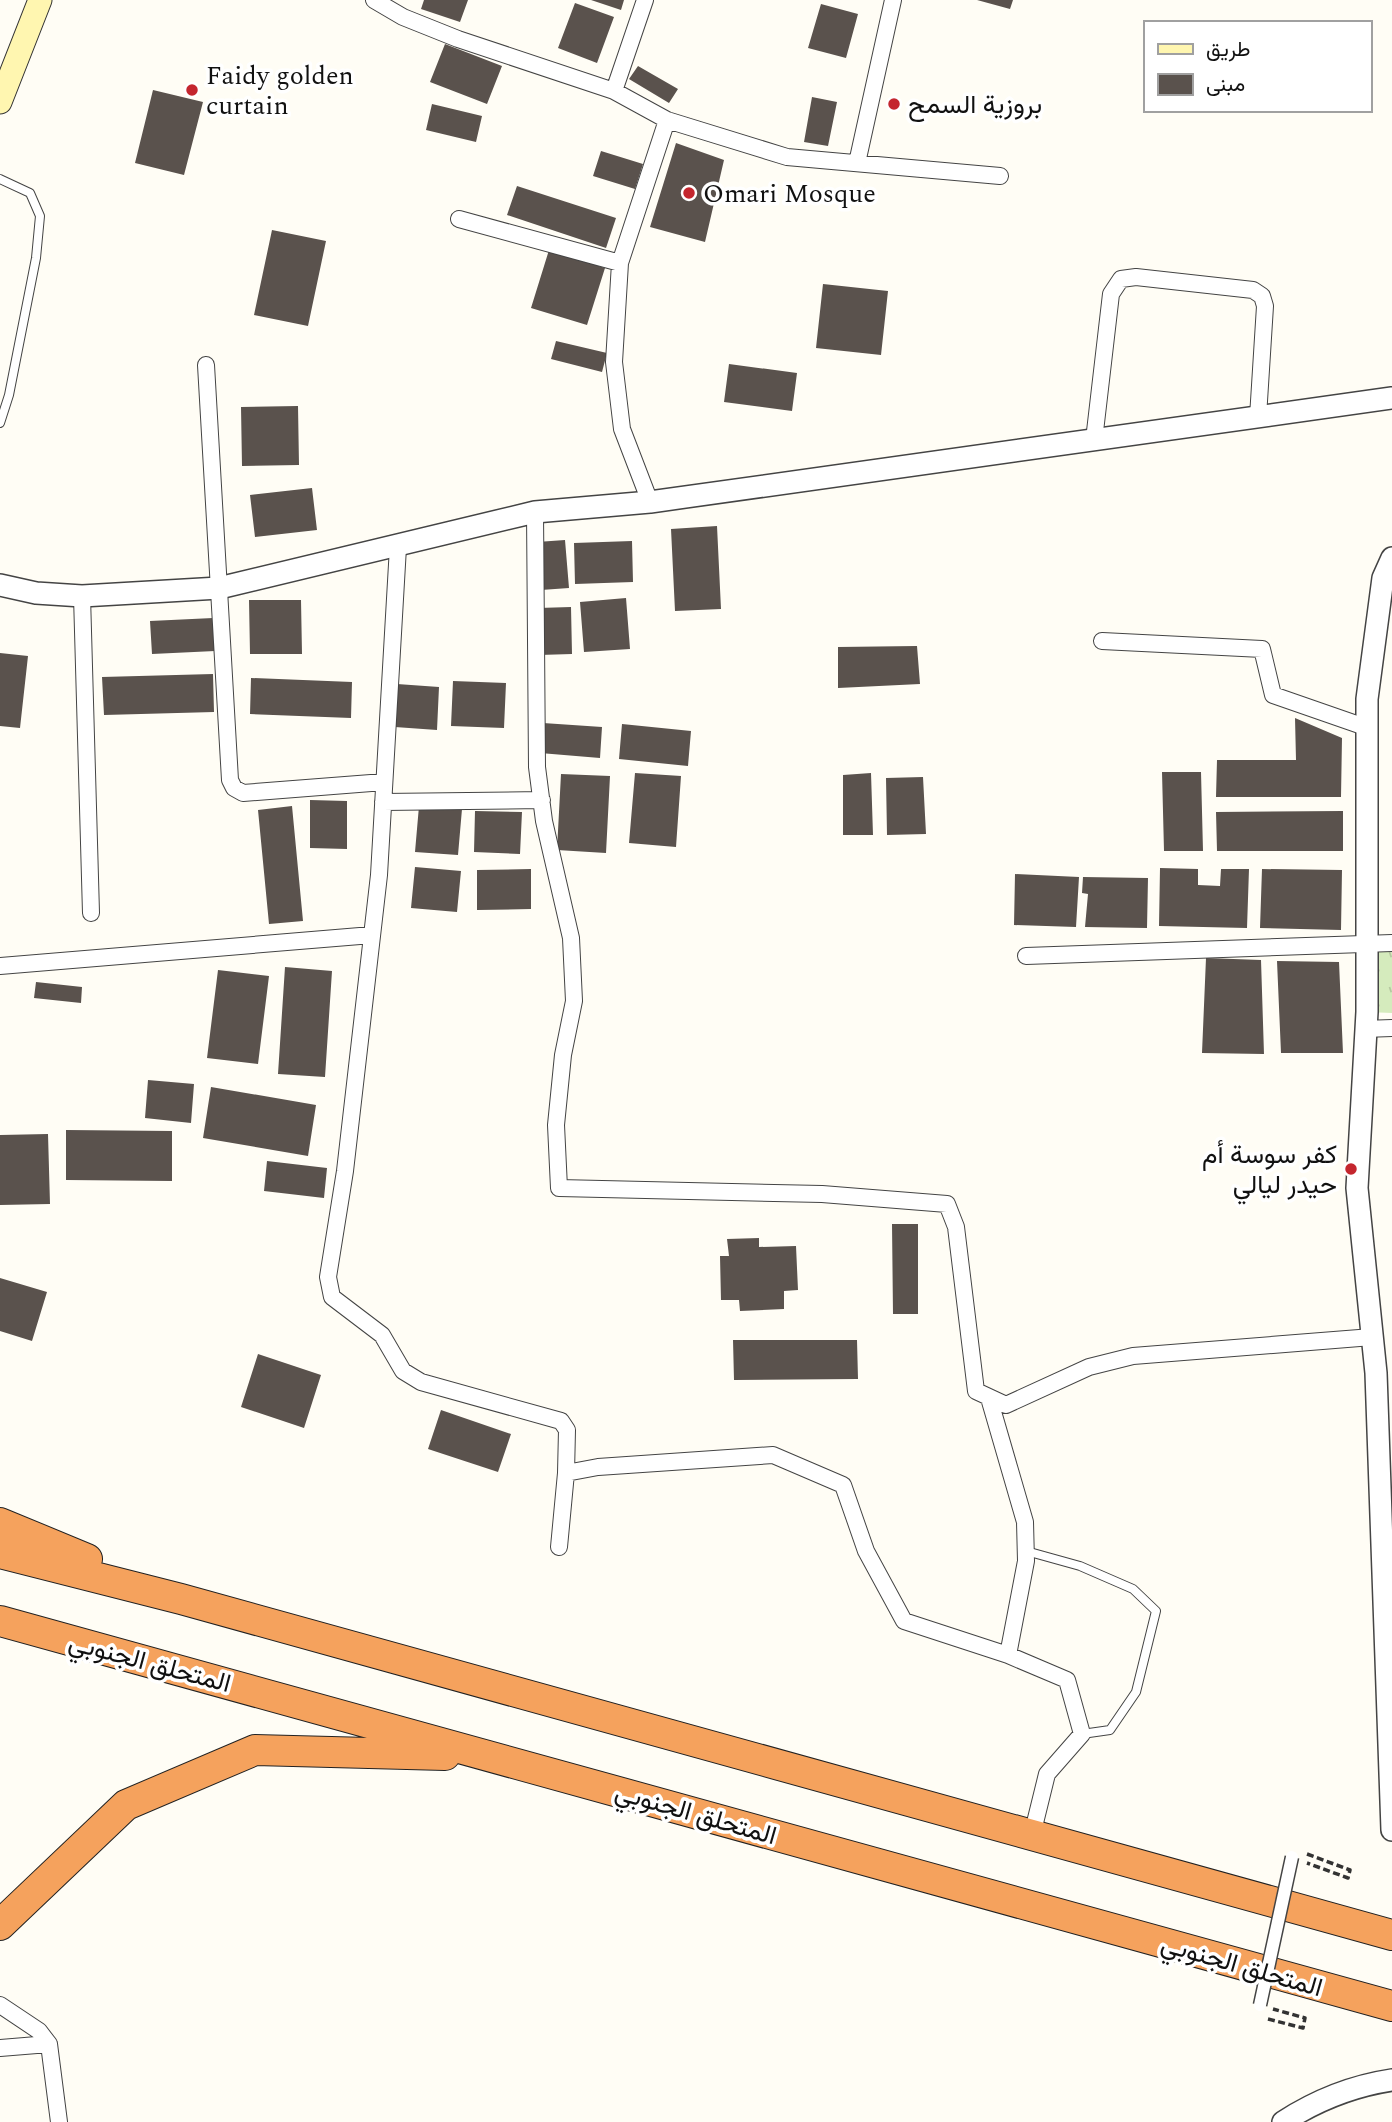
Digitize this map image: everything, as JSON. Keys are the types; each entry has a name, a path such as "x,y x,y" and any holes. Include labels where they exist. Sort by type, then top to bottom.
{"highway":[{"path":"0,1522 181,1599"},
{"path":"0,1553 181,1599 1392,1935"},
{"name":"المتحلق الجنوبي","path":"0,1620 1392,2007"},
{"path":"0,1924 126,1805 255,1750 498,1758"}],"main road":[{"path":"0,102 40,0"}],"street":[{"path":"374,0 403,17 458,39 614,91 667,120 786,157 1000,176"},
{"path":"614,91 645,0"},
{"path":"857,163 893,0"},
{"path":"650,502 622,429 614,362 620,263 667,120"},
{"path":"459,219 620,263"},
{"path":"1094,440 1111,294 1121,279 1136,277 1253,290 1262,296 1265,306 1258,417"},
{"path":"206,365 230,780 234,788 243,793 384,782"},
{"path":"0,585 36,593 82,596 219,588 535,512 650,502 1392,398"},
{"path":"535,512 534,682 542,800 571,937 574,1001 563,1055 556,1125 559,1188 822,1194 947,1204 956,1227 976,1391 1006,1405 1088,1367 1133,1356 1372,1337"},
{"path":"398,547 372,935 345,1171 328,1277 332,1297 382,1335 403,1371 421,1382 561,1421 567,1430 559,1546"},
{"path":"1392,558 1383,578 1367,699 1368,943 1357,1188 1372,1337 1384,1373 1392,1830"},
{"path":"82,596 91,913"},
{"path":"1102,642 1262,649 1273,695 1368,728"},
{"path":"383,802 542,800"},
{"path":"0,966 372,935"},
{"path":"1026,956 1392,943"},
{"path":"1364,1029 1392,1028"},
{"path":"989,1398 1025,1522 1026,1550 1008,1655"},
{"path":"566,1473 598,1467 773,1455 843,1485 866,1551 904,1620 1008,1655 1067,1680 1082,1734 1047,1774 1032,1835"},
{"path":"1260,2011 1298,1855"},
{"path":"0,2006 40,2031 49,2044 59,2122"},
{"path":"0,2048 49,2044"},
{"path":"1283,2122 1322,2099 1351,2088 1392,2080"}],"lane":[{"path":"0,180 30,193 40,216 36,258 9,395 0,423"},
{"path":"1026,1550 1080,1566 1133,1589 1156,1611 1136,1692 1110,1730 1082,1734"}],"path":[{"path":"1298,1855 1350,1870 1348,1878 1298,1855"},
{"path":"1260,2011 1305,2018 1303,2028 1260,2011"}],"green space":[{"path":"1392,951 1392,1013 1367,1012 1368,952"}],"building":[{"path":"424,0 468,0 460,22 421,9"},
{"path":"591,0 624,0 621,10"},
{"path":"977,0 1013,0 1010,9"},
{"path":"575,3 614,17 597,63 558,48"},
{"path":"821,4 858,14 846,58 808,48"},
{"path":"445,44 502,66 487,104 430,82"},
{"path":"638,66 678,89 669,103 629,79"},
{"path":"153,90 203,102 184,175 135,163"},
{"path":"812,97 837,102 828,146 804,142"},
{"path":"432,104 482,116 476,142 426,130"},
{"name":"Omari Mosque","path":"676,143 724,160 705,242 650,227"},
{"path":"601,151 643,164 635,189 593,176"},
{"path":"517,186 616,218 606,248 507,215"},
{"path":"272,230 326,241 308,326 254,315"},
{"path":"549,250 605,268 587,325 531,308"},
{"path":"823,284 888,291 881,355 816,348"},
{"path":"556,341 607,353 602,372 551,359"},
{"path":"729,364 797,373 792,411 724,402"},
{"path":"298,406 299,465 242,466 241,407"},
{"path":"312,488 317,530 255,537 250,495"},
{"path":"717,526 721,609 675,611 671,529"},
{"path":"565,540 569,588 541,590 537,542"},
{"path":"632,541 633,582 575,584 574,543"},
{"path":"626,598 630,649 584,652 580,602"},
{"path":"249,600 301,600 302,654 250,654"},
{"path":"571,607 572,654 539,655 538,608"},
{"path":"213,618 215,651 152,654 150,621"},
{"path":"917,646 920,684 838,688 838,647"},
{"path":"0,653 28,656 20,728 0,726"},
{"path":"213,674 214,712 104,715 102,677"},
{"path":"251,678 352,682 351,718 250,714"},
{"path":"453,681 506,683 504,728 451,726"},
{"path":"397,684 439,687 437,730 395,727"},
{"path":"1295,718 1342,738 1341,797 1216,797 1217,760 1296,760"},
{"path":"543,723 602,727 600,758 540,753"},
{"path":"622,724 691,731 688,766 619,759"},
{"path":"1162,772 1201,772 1203,851 1164,851"},
{"path":"635,773 681,776 676,847 629,843"},
{"path":"871,773 873,835 843,835 843,775"},
{"path":"561,774 610,776 606,853 557,850"},
{"path":"923,777 926,834 887,835 886,778"},
{"path":"310,800 347,801 347,849 310,848"},
{"path":"292,806 303,921 269,924 258,810"},
{"path":"419,806 462,809 458,855 415,852"},
{"path":"475,811 522,812 520,854 474,852"},
{"path":"1343,811 1343,851 1217,851 1216,812"},
{"path":"415,867 461,871 457,912 411,908"},
{"path":"1160,868 1198,869 1198,885 1220,886 1221,869 1249,869 1247,928 1159,926"},
{"path":"531,869 531,909 477,910 477,870"},
{"path":"1262,869 1342,870 1341,930 1260,928"},
{"path":"1015,874 1079,877 1076,927 1014,925"},
{"path":"1083,877 1148,878 1147,928 1085,927 1088,894 1082,893"},
{"path":"1206,958 1261,960 1264,1054 1202,1053"},
{"path":"1277,961 1339,962 1343,1053 1281,1053"},
{"path":"285,967 332,971 325,1077 278,1074"},
{"path":"218,970 269,976 258,1064 207,1058"},
{"path":"36,982 82,987 81,1003 34,998"},
{"path":"148,1080 194,1084 191,1123 145,1118"},
{"path":"211,1087 316,1105 308,1156 203,1138"},
{"path":"66,1130 172,1131 172,1181 66,1180"},
{"path":"48,1134 50,1204 0,1205 0,1135"},
{"path":"267,1161 327,1168 324,1198 264,1191"},
{"path":"892,1224 918,1224 918,1314 893,1314"},
{"path":"759,1238 759,1247 796,1246 798,1290 784,1291 784,1309 740,1311 739,1300 721,1300 720,1256 729,1256 727,1239"},
{"path":"0,1278 47,1292 32,1341 0,1331"},
{"path":"733,1340 857,1340 858,1379 734,1380"},
{"path":"258,1354 321,1375 304,1428 241,1407"},
{"path":"441,1410 511,1434 498,1472 428,1449"}],"place":[{"name":"Faidy golden curtain","path":"192,90"},
{"name":"بروزية السمح","path":"894,104"},
{"name":"Omari Mosque","path":"689,193"},
{"name":"كفر سوسة أم حيدر ليالي","path":"1351,1169"}]}
